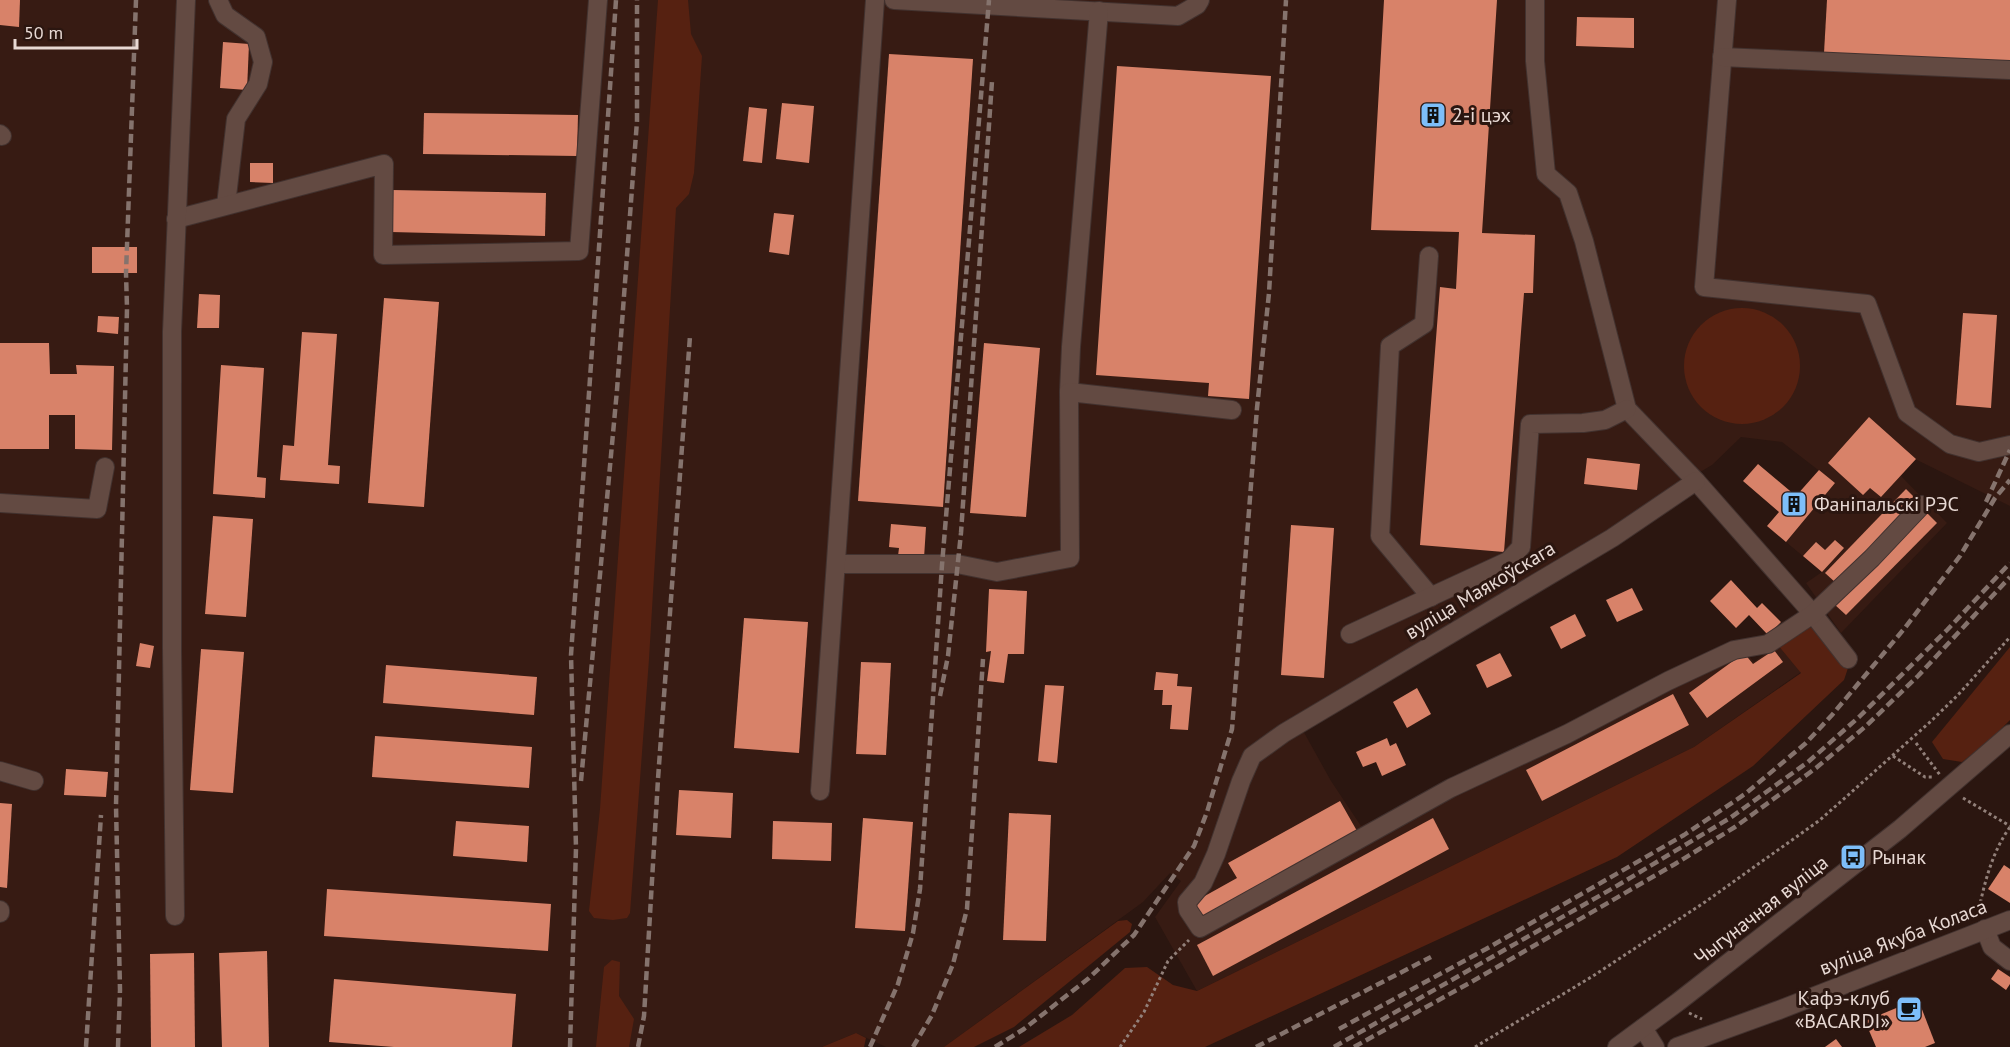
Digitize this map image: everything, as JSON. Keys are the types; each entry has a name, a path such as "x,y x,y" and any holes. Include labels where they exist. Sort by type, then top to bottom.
{"street":[{"path":"175,916 172,332 186,0"},
{"path":"218,0 225,15 256,37 262,62 258,84 236,119 226,205"},
{"path":"176,219 384,164 383,255 579,251 598,0"},
{"path":"820,791 875,0"},
{"path":"894,0 1178,16 1197,5 1200,0"},
{"path":"1535,0 1535,61 1546,174 1568,193 1584,241 1627,410 1696,482 1813,614 1848,660"},
{"path":"1726,0 1704,287 1867,304 1907,413 1950,444 1979,452 2010,445"},
{"path":"836,564 957,564 997,572 1070,558 1071,347 1099,11"},
{"path":"1722,57 2010,70"},
{"path":"1429,256 1424,324 1390,346 1380,536 1431,597"},
{"path":"1069,392 1232,410"},
{"path":"1350,634 1508,561 1521,548 1530,424 1583,423 1605,420 1627,410"},
{"path":"0,503 97,509 105,467"},
{"name":"вуліца Маякоўскага","path":"1200,928 1188,910 1187,902 1203,883 1216,854 1252,756 1284,733 1612,538 1696,482"},
{"path":"1200,928 1451,788 1567,734 1668,681 1734,650 1768,644 1813,614 1872,558 1922,505"},
{"name":"Чыгуначная вуліца","path":"1617,1047 1900,829 2010,734"},
{"path":"0,771 34,781"},
{"name":"вуліца Якуба Коласа","path":"1677,1047 1779,1010 1980,925 2010,920"},
{"path":"1980,925 1992,947 2010,961"},
{"path":"1643,1028 1655,1047"}],"path":[{"path":"1475,1047 1593,976 1705,903 1820,820 1958,695 2010,637"},
{"path":"1893,756 1925,777 1941,777"},
{"path":"1980,925 1985,879 2010,825"},
{"path":"1120,1047 1144,1012 1168,961 1200,928"},
{"path":"1678,1002 1692,1015 1706,1020"}],"shaded area":[{"path":"0,0 2010,0 2010,506 1915,459 1901,476 1947,523 1841,633 1806,583 1822,572 1786,542 1835,483 1782,442 1741,437 1712,465 1678,485 1639,517 1292,717 1301,727 1331,781 1361,826 1608,709 1744,651 1754,662 1777,644 1801,672 1694,747 1197,991 1155,917 1181,881 1170,873 1143,902 944,1047 886,1047 856,1033 822,1047 0,1047"},
{"path":"658,0 688,0 691,34 702,56 694,173 689,194 676,208 649,659 630,913 627,918 613,920 594,918 589,911 600,809"},
{"path":"1742,308 1764,312 1783,325 1796,344 1800,366 1796,388 1783,407 1764,420 1742,424 1720,420 1701,407 1688,388 1684,366 1688,344 1701,325 1720,312"},
{"path":"1805,627 1815,628 1848,668 1844,680 1753,766 1617,857 1205,1047 1019,1047 1072,1015 1125,968 1147,967 1173,985 1197,991 1694,747 1801,673 1777,644"},
{"path":"2010,647 2010,720 1990,740 1962,762 1943,759 1932,742"},
{"path":"1127,920 1132,924 1130,932 1014,1027 974,1047 944,1047 1118,921"},
{"path":"612,960 620,962 619,996 634,1019 629,1047 596,1047 604,967"},
{"path":"856,1033 866,1038 864,1047 822,1047"}],"building":[{"path":"0,0 20,0 19,27 0,25"},
{"path":"1384,0 1497,0 1482,233 1535,235 1533,293 1524,293 1504,552 1420,545 1440,287 1456,289 1459,232 1371,230"},
{"path":"1827,0 2010,0 2010,61 1824,53"},
{"path":"1577,17 1634,18 1634,48 1576,46"},
{"path":"223,42 249,44 247,90 220,88"},
{"path":"889,54 973,59 943,507 858,501"},
{"path":"1117,66 1271,76 1249,399 1208,396 1209,383 1096,375"},
{"path":"782,103 814,106 809,163 776,159"},
{"path":"749,107 767,109 762,163 743,161"},
{"path":"424,113 578,115 577,156 423,154"},
{"path":"250,163 273,163 273,183 250,182"},
{"path":"392,190 546,193 545,236 391,232"},
{"path":"774,213 794,215 789,255 769,252"},
{"path":"92,247 137,247 137,273 92,273"},
{"path":"199,294 220,295 219,328 197,328"},
{"path":"384,298 439,302 424,507 368,503"},
{"path":"1963,313 1997,315 1991,408 1956,405"},
{"path":"98,316 119,317 118,334 97,332"},
{"path":"302,332 337,334 328,465 340,466 339,484 280,480 283,445 294,446"},
{"path":"0,343 49,343 50,374 77,374 76,365 114,366 112,450 75,449 75,415 49,415 49,449 0,449"},
{"path":"984,343 1040,348 1026,517 970,513"},
{"path":"221,365 264,368 257,477 266,478 265,498 213,494"},
{"path":"1869,417 1916,459 1881,497 1870,488 1863,495 1828,463"},
{"path":"1587,458 1640,464 1637,490 1584,484"},
{"name":"Фаніпальскі РЭС","path":"1758,464 1796,496 1819,470 1835,483 1786,542 1767,526 1779,512 1743,481"},
{"path":"1906,489 1916,499 1836,583 1825,573"},
{"path":"1925,511 1937,523 1846,615 1834,604"},
{"path":"213,516 253,519 246,617 205,614"},
{"path":"891,524 926,527 924,558 898,556 899,548 889,547"},
{"path":"1291,525 1334,528 1324,678 1281,675"},
{"path":"1835,540 1844,548 1822,572 1803,556 1816,542 1825,550"},
{"path":"1731,580 1757,608 1762,603 1781,622 1768,635 1749,615 1736,628 1710,601"},
{"path":"1632,588 1643,610 1617,622 1606,600"},
{"path":"989,589 1027,591 1024,654 1008,654 1004,683 987,681 991,651 986,652"},
{"path":"1575,614 1586,636 1561,649 1550,627"},
{"path":"744,618 808,622 799,753 734,748"},
{"path":"140,643 154,646 150,668 136,666"},
{"path":"201,649 244,652 233,793 190,790"},
{"path":"1774,650 1783,662 1707,718 1689,693 1744,653 1753,664"},
{"path":"1500,653 1512,676 1487,688 1476,665"},
{"path":"861,662 891,663 886,755 856,754"},
{"path":"386,665 537,677 534,715 383,703"},
{"path":"1156,672 1178,674 1177,686 1192,687 1188,730 1170,729 1172,705 1162,705 1163,690 1154,690"},
{"path":"1045,685 1064,686 1057,763 1038,761"},
{"path":"1417,688 1431,714 1407,728 1393,702"},
{"path":"1673,694 1689,725 1542,801 1526,770"},
{"path":"375,736 532,747 529,788 372,777"},
{"path":"1387,738 1390,746 1396,743 1406,765 1382,776 1376,762 1363,767 1356,752"},
{"path":"66,769 108,772 106,797 64,795"},
{"path":"679,790 733,793 731,838 676,835"},
{"path":"1340,801 1357,831 1202,917 1194,902 1237,878 1228,863"},
{"path":"0,803 12,804 7,888 0,887"},
{"path":"1009,813 1051,815 1046,941 1003,940"},
{"path":"863,818 913,822 905,931 855,928"},
{"path":"1433,818 1449,849 1213,976 1197,945"},
{"path":"456,821 529,826 527,862 453,856"},
{"path":"773,821 832,823 831,861 772,859"},
{"path":"2004,865 2010,869 2010,903 1988,889"},
{"path":"327,889 551,904 548,951 324,936"},
{"path":"267,951 269,1047 222,1047 219,953"},
{"path":"194,953 195,1047 151,1047 150,954"},
{"path":"1998,969 2010,977 2010,984 2006,990 1991,979"},
{"path":"334,979 516,994 512,1047 394,1047 329,1042"},
{"path":"1918,999 1935,1043 1925,1047 1876,1047 1865,1021"},
{"path":"1836,1039 1842,1047 1825,1047"}],"railway":[{"path":"118,1047 120,990 116,806 126,273 136,0"},
{"path":"570,1047 576,848 571,655 616,0"},
{"path":"581,781 617,390 637,121 637,0"},
{"path":"870,1047 898,984 913,933 920,889 942,565 989,0"},
{"path":"995,1047 1024,1029 1089,978 1134,935 1194,846 1207,812 1232,729 1257,408 1269,293 1286,0"},
{"path":"940,696 948,656 961,533 992,81"},
{"path":"638,1047 644,1016 658,779 690,336"},
{"path":"1986,502 2010,450"},
{"path":"1339,1029 1486,949 1684,835 1745,794 1806,743 1832,715 1904,629 1960,556 1995,498 2010,480"},
{"path":"1334,1047 1615,887 1730,818 1808,762 1859,717 1947,630 2010,563"},
{"path":"1354,1047 1473,981 1735,827 1816,768 1866,726 1918,676 2010,577"},
{"path":"913,1047 932,1015 953,964 967,909 983,659"},
{"path":"86,1047 101,815"},
{"path":"1256,1047 1431,957"}],"place":[{"name":"2-і цэх","path":"1433,115"},
{"name":"Фаніпальскі РЭС","path":"1794,504"},
{"name":"Рынак","path":"1853,857"},
{"name":"Кафэ-клуб «BACARDI»","path":"1909,1009"}]}
